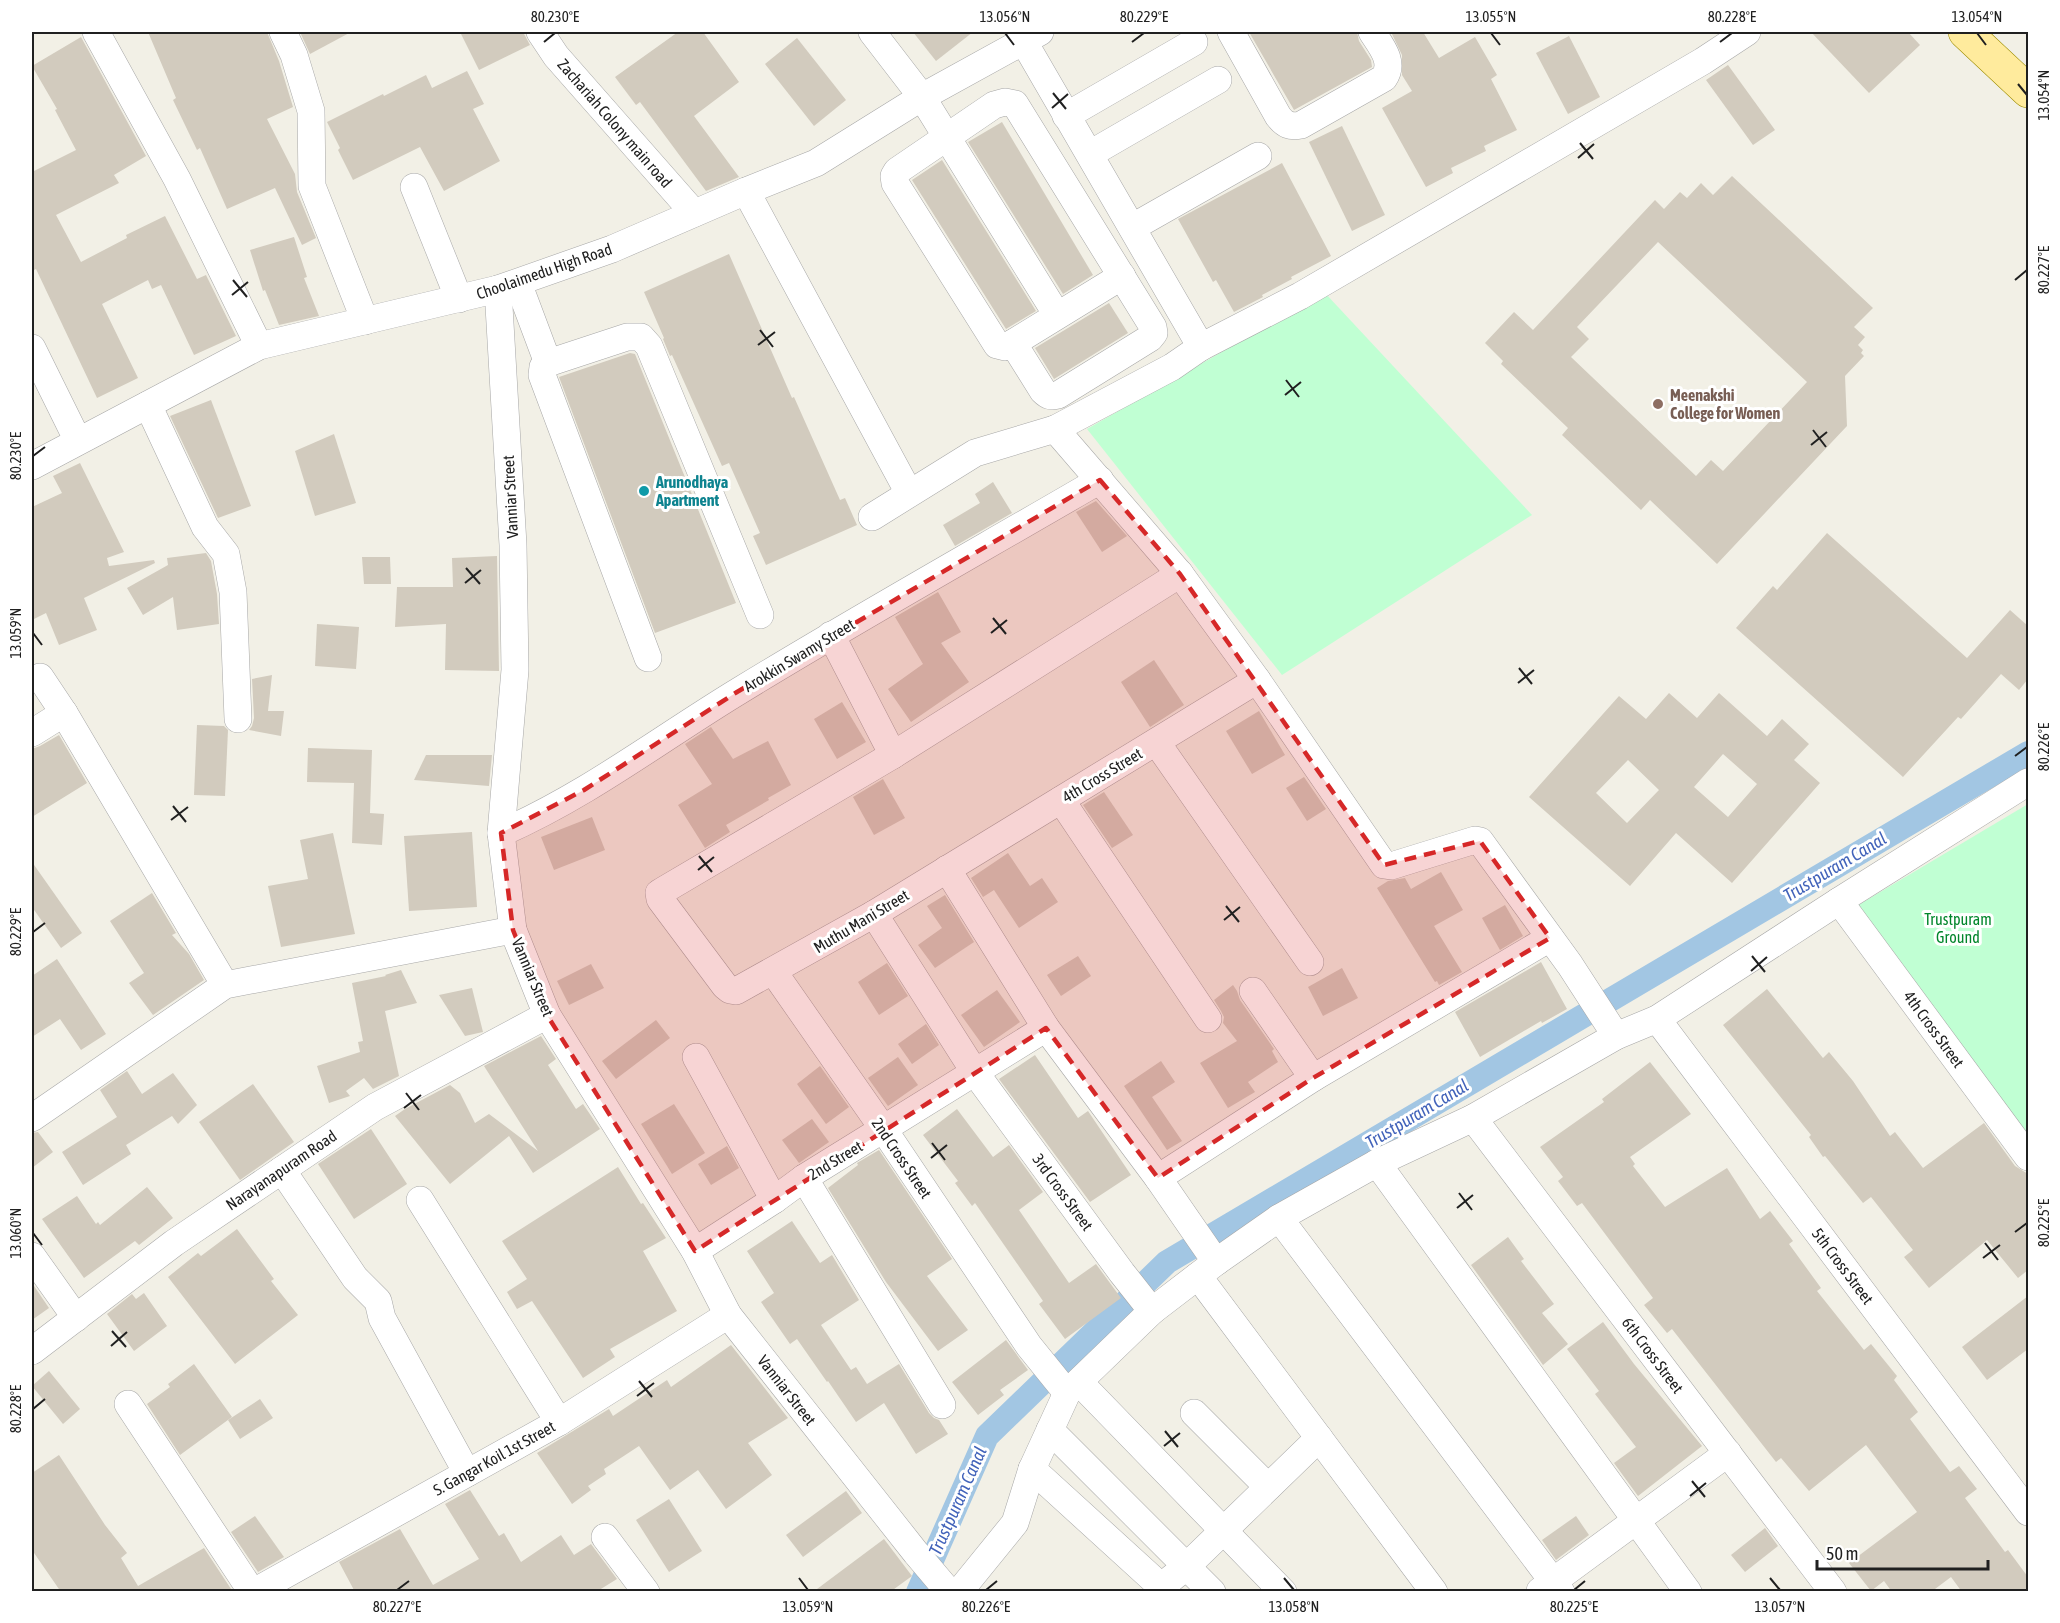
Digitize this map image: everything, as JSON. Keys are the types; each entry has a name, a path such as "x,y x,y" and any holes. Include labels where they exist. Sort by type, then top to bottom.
{"main road":[{"path":"1965,32 2028,91"}],"street":[{"path":"96,32 177,179 259,346"},
{"path":"283,32 294,55 311,111 312,186 365,321"},
{"name":"Zachariah Colony main road","path":"540,32 556,56 694,213"},
{"path":"872,32 922,97 1057,315"},
{"path":"1231,32 1278,116 1288,126 1294,126 1301,125 1384,78 1388,73 1389,60 1372,32"},
{"path":"872,517 975,453 1055,429 1172,367 1202,347 1300,296 1703,61 1747,32"},
{"path":"1032,37 1066,116 1202,347"},
{"name":"Choolaimedu High Road","path":"32,466 259,346 508,286 612,249 746,190 816,164 922,97 1032,37"},
{"path":"1066,116 1194,42"},
{"path":"1090,154 1218,80"},
{"path":"1013,343 1048,396 1058,395 1150,338 1154,333 1153,327 1122,276 1015,104 1005,102 994,105 946,136 897,171 894,176 895,183 997,345 1005,347 1013,343 1122,276"},
{"path":"1133,227 1258,156"},
{"path":"414,187 459,299"},
{"path":"746,190 909,493"},
{"path":"508,286 548,363"},
{"name":"Vanniar Street","path":"508,286 515,670 501,833 513,930 547,1015 695,1251 728,1316 915,1553 949,1592"},
{"path":"648,658 542,375 543,367 548,363 627,337 641,337 653,357 760,615"},
{"path":"32,348 78,441"},
{"path":"1097,370 1113,397"},
{"path":"148,405 205,527 226,554 233,592 238,719"},
{"path":"1055,429 1180,574 1257,680 1384,865 1391,866 1480,840 1570,965 1616,1036"},
{"name":"Arokkin Swamy Street","path":"501,833 538,816 584,790 831,635 1100,480"},
{"path":"831,635 893,755 1180,574"},
{"path":"40,677 64,713 225,985"},
{"name":"4th Cross Street","path":"947,869 1257,680"},
{"path":"32,734 64,713"},
{"path":"1157,743 1310,962"},
{"name":"Muthu Mani Street","path":"893,755 659,893 660,899 730,990 736,991 874,914 947,869"},
{"path":"959,1592 1015,1523 1032,1469 1073,1388 1152,1311 1207,1269 1280,1218 1377,1163 1473,1118 1616,1036 1657,1019 2028,782"},
{"path":"1061,800 1208,1019"},
{"path":"947,869 1046,1028 1181,1211 1207,1269 1319,1438 1434,1592"},
{"name":"4th Cross Street","path":"1839,901 2028,1158"},
{"name":"3rd Cross Street","path":"874,914 975,1071 1152,1311"},
{"path":"32,1118 225,985 513,930"},
{"path":"1158,1178 1313,1078 1550,939"},
{"name":"2nd Cross Street","path":"773,971 884,1130 1029,1346 1223,1530 1283,1592"},
{"path":"1253,991 1313,1078"},
{"name":"Narayanapuram Road","path":"32,1350 174,1243 375,1107 547,1015"},
{"name":"5th Cross Street","path":"1657,1019 2028,1512"},
{"name":"2nd Street","path":"695,1251 804,1179 1046,1028"},
{"path":"696,1057 774,1200"},
{"name":"6th Cross Street","path":"1473,1118 1833,1592"},
{"path":"1377,1163 1688,1592"},
{"path":"282,1170 355,1278 378,1300 382,1318 467,1473"},
{"path":"804,1179 942,1405"},
{"path":"420,1200 559,1422"},
{"path":"1280,1218 1551,1588 1728,1453"},
{"path":"32,1256 76,1318"},
{"name":"S. Gangar Koil 1st Street","path":"253,1592 559,1422 728,1316"},
{"path":"128,1404 253,1592"},
{"path":"1194,1413 1268,1487"},
{"path":"1050,1430 1212,1592"},
{"path":"1032,1469 1164,1589 1319,1438"},
{"path":"605,1537 642,1590"}],"highlighted area":[{"path":"1100,480 1180,574 1384,865 1480,841 1550,938 1313,1078 1158,1178 1046,1028 695,1251 547,1015 513,930 501,833 584,790 737,692"}],"green space":[{"path":"1325,293 1532,515 1282,675 1087,429"},
{"name":"Trustpuram Ground","path":"2028,804 2028,1141 1855,907"}],"building":[{"path":"148,32 267,32 279,61 293,107 267,119 295,174 297,192 316,238 302,245 275,188 227,209 200,148 197,150 173,100 176,98"},
{"path":"300,32 351,32 310,54"},
{"path":"460,32 523,32 530,45 479,70"},
{"path":"678,32 703,32 739,82 694,116 739,177 706,191 640,102 636,105 615,77"},
{"path":"913,32 973,32 936,61"},
{"path":"1249,32 1357,32 1359,41 1371,60 1372,67 1294,110"},
{"path":"1391,32 1423,32 1439,58 1475,37 1497,75 1491,79 1517,130 1484,146 1486,151 1451,168 1453,173 1426,187 1382,108 1412,91 1402,75 1402,55"},
{"path":"1811,32 1908,32 1920,45 1869,93"},
{"path":"1569,36 1600,97 1568,114 1536,53"},
{"path":"81,37 146,156 114,175 119,183 56,215 81,262 127,238 126,235 165,216 197,279 206,275 236,336 194,355 161,285 152,289 148,280 102,304 138,378 97,398 36,269 32,271 32,172 76,150 55,110 57,109 32,66"},
{"path":"797,38 846,100 814,126 765,64"},
{"path":"1728,65 1775,130 1753,145 1706,80"},
{"path":"467,71 484,104 473,109 500,161 444,191 420,147 353,180 327,122 426,75 432,88"},
{"path":"1002,122 1093,275 1063,294 968,142"},
{"path":"1342,126 1385,215 1352,231 1309,142"},
{"path":"942,160 1036,311 1006,329 912,180"},
{"path":"1282,163 1331,256 1291,277 1292,279 1262,295 1263,297 1234,312 1216,280 1213,282 1178,219"},
{"path":"1732,176 1873,308 1854,327 1865,337 1858,345 1863,350 1861,353 1864,356 1845,376 1847,426 1717,564 1650,500 1641,510 1562,435 1568,428 1501,364 1503,361 1485,343 1514,312 1533,330 1655,200 1664,209 1680,192 1687,198 1701,183 1713,195","holes":["1658,242 1807,382 1723,471 1711,460 1696,476 1571,357 1589,339 1577,327"]},
{"path":"294,237 307,277 304,278 319,316 279,325 265,290 263,291 250,250"},
{"path":"729,254 792,398 794,397 840,500 845,498 857,525 766,565 753,536 760,533 729,463 722,466 672,355 670,356 644,292"},
{"path":"1109,303 1128,333 1054,379 1035,348"},
{"name":"Arunodhaya Apartment","path":"630,353 635,354 736,603 655,633 559,377"},
{"path":"211,400 251,506 218,518 170,416"},
{"path":"334,434 356,503 315,516 295,451"},
{"path":"80,463 124,552 107,558 109,566 154,560 155,563 84,598 97,630 59,645 46,613 32,620 32,507 62,493 53,476"},
{"path":"993,482 1012,513 955,546 943,525 980,503 975,494"},
{"path":"1096,501 1127,536 1102,552 1076,512"},
{"path":"1827,533 1967,658 2010,610 2028,626 2028,679 2019,690 2001,674 1961,719 1958,717 1903,777 1736,628 1773,586 1777,590"},
{"path":"206,553 211,561 219,624 177,630 173,597 143,615 127,588 168,565 167,558"},
{"path":"497,556 499,671 445,670 446,624 395,627 397,587 453,587 452,558"},
{"path":"362,557 390,557 391,584 364,584"},
{"path":"938,592 961,632 941,643 969,682 911,722 888,689 923,664 895,617"},
{"path":"317,624 359,627 356,669 315,666"},
{"path":"1154,660 1184,705 1150,727 1121,682"},
{"path":"272,675 268,711 284,711 281,736 249,730 254,718 252,679"},
{"path":"1669,693 1697,718 1719,693 1767,736 1782,719 1809,744 1794,760 1820,783 1732,883 1676,833 1630,886 1529,797 1619,696 1646,719","holes":["1723,754 1757,784 1728,817 1694,787","1628,760 1659,790 1627,823 1596,793"]},
{"path":"842,702 866,742 837,759 814,719"},
{"path":"1259,711 1285,755 1252,774 1226,731"},
{"path":"197,725 224,726 228,730 225,796 194,795"},
{"path":"711,727 733,759 768,741 791,785 726,825 730,832 705,848 678,805 712,784 685,744"},
{"path":"59,735 87,783 32,817 32,749"},
{"path":"308,748 372,750 370,813 384,814 382,845 352,843 354,783 307,782"},
{"path":"426,755 492,755 489,786 414,780"},
{"path":"1304,777 1326,809 1307,821 1286,788"},
{"path":"883,779 905,818 874,835 853,797"},
{"path":"1104,792 1133,835 1112,848 1083,805"},
{"path":"592,817 605,850 554,870 541,837"},
{"path":"472,832 477,907 409,911 404,836"},
{"path":"333,833 355,934 281,947 268,886 308,879 300,840"},
{"path":"1008,853 1030,886 1042,878 1058,902 1019,928 994,890 983,897 971,878"},
{"path":"32,862 82,933 61,948 32,907"},
{"path":"1441,872 1463,910 1434,926 1462,972 1439,985 1377,888 1388,881 1405,878 1411,889"},
{"path":"152,893 176,933 172,935 189,954 204,980 153,1015 129,983 144,973 110,921"},
{"path":"945,895 974,942 935,968 918,945 942,928 927,906"},
{"path":"1505,905 1523,936 1500,950 1482,918"},
{"path":"1078,956 1091,976 1061,996 1047,975"},
{"path":"57,959 106,1034 81,1050 60,1019 32,1037 32,976"},
{"path":"1541,962 1567,1009 1542,1023 1541,1021 1480,1057 1455,1012"},
{"path":"887,963 908,996 879,1015 858,982"},
{"path":"591,964 604,988 569,1005 557,981"},
{"path":"1342,968 1358,998 1323,1016 1308,987"},
{"path":"401,970 417,1003 385,1011 399,1076 373,1089 364,1078 346,1091 350,1096 329,1103 317,1066 360,1052 358,1042 363,1041 352,983 386,976"},
{"path":"1233,985 1240,1000 1274,1049 1272,1051 1278,1062 1248,1082 1255,1092 1228,1108 1200,1063 1237,1041 1223,1023 1224,1017 1214,1000"},
{"path":"472,988 483,1032 465,1036 439,995"},
{"path":"1767,989 1823,1058 1829,1052 1853,1081 1890,1136 1895,1132 1923,1168 1984,1123 2015,1166 2028,1174 2028,1270 2018,1278 1987,1240 1929,1288 1904,1257 1913,1250 1871,1197 1863,1203 1825,1156 1823,1157 1809,1137 1811,1135 1723,1025"},
{"path":"997,990 1020,1022 984,1047 961,1015"},
{"path":"656,1020 670,1038 616,1079 602,1061"},
{"path":"926,1024 939,1045 912,1064 898,1044"},
{"path":"541,1036 556,1059 548,1065 576,1109 583,1104 600,1129 533,1173 509,1136 450,1184 395,1116 450,1085 460,1093 475,1123 489,1114 538,1151 484,1066"},
{"path":"1035,1055 1078,1118 1088,1111 1131,1175 1090,1202 999,1079"},
{"path":"898,1057 918,1085 888,1106 868,1078"},
{"path":"1161,1061 1175,1082 1152,1097 1182,1141 1167,1150 1124,1086"},
{"path":"1650,1062 1691,1114 1630,1157 1635,1164 1633,1166 1665,1207 1727,1168 1760,1219 1770,1211 1793,1241 1789,1244 1821,1288 1817,1291 1864,1350 1871,1344 1897,1376 1894,1380 1918,1412 1910,1419 1950,1472 1959,1466 1977,1489 1965,1498 2005,1552 2008,1550 2028,1577 2028,1592 1962,1592 1951,1577 1931,1592 1892,1592 1884,1581 1871,1591 1849,1563 1917,1512 1866,1445 1809,1491 1781,1458 1776,1462 1672,1329 1667,1333 1644,1305 1653,1298 1582,1203 1577,1206 1558,1181 1563,1177 1540,1147 1604,1102 1602,1099"},
{"path":"820,1066 849,1107 826,1124 797,1084"},
{"path":"127,1071 142,1094 173,1073 197,1105 178,1124 172,1116 126,1145 131,1154 83,1185 62,1152 117,1117 100,1090"},
{"path":"253,1084 294,1142 240,1180 199,1122"},
{"path":"674,1104 705,1153 672,1174 641,1124"},
{"path":"957,1109 993,1157 1009,1145 1043,1192 1019,1210 1069,1283 1096,1264 1121,1298 1065,1339 1039,1304 1043,1301 975,1203 972,1206 955,1183 958,1181 923,1135"},
{"path":"812,1119 829,1142 799,1163 782,1140"},
{"path":"371,1129 407,1184 354,1219 318,1164"},
{"path":"38,1132 53,1152 32,1168 32,1133"},
{"path":"727,1146 739,1168 711,1185 698,1164"},
{"path":"879,1150 952,1259 927,1276 968,1330 938,1351 886,1282 828,1188 858,1165 857,1163"},
{"path":"618,1167 666,1238 643,1251 677,1311 610,1349 615,1357 583,1378 532,1301 517,1309 507,1292 527,1279 502,1241"},
{"path":"147,1187 173,1218 139,1245 135,1241 84,1278 42,1219 77,1196 96,1224 98,1222 100,1225"},
{"path":"792,1221 820,1263 832,1255 859,1300 821,1325 851,1370 856,1367 867,1384 899,1364 929,1413 939,1420 948,1434 916,1454 884,1403 856,1422 797,1339 790,1344 761,1302 774,1293 747,1251"},
{"path":"237,1229 274,1279 271,1281 298,1315 235,1364 168,1277 198,1253 201,1256"},
{"path":"1508,1237 1524,1259 1521,1261 1554,1304 1542,1313 1568,1344 1543,1365 1471,1265"},
{"path":"32,1283 49,1308 32,1320"},
{"path":"144,1293 167,1326 134,1351 107,1314 132,1294 136,1299"},
{"path":"2028,1296 2028,1349 1987,1380 1962,1347"},
{"path":"1603,1322 1634,1364 1702,1446 1638,1496 1614,1463 1636,1447 1595,1394 1599,1391 1567,1349"},
{"path":"1006,1340 1028,1370 1000,1390 1004,1395 978,1415 952,1382"},
{"path":"731,1345 788,1418 748,1443 772,1475 726,1509 698,1470 670,1490 639,1446 604,1469 606,1474 588,1486 591,1490 572,1504 537,1453 609,1409 613,1416 667,1380 671,1387"},
{"path":"194,1364 232,1417 180,1455 147,1404 170,1387 168,1384"},
{"path":"49,1371 80,1409 63,1424 32,1386"},
{"path":"260,1399 273,1418 240,1439 228,1420"},
{"path":"59,1455 105,1525 127,1553 121,1558 138,1586 204,1548 233,1592 61,1592 32,1550 32,1473"},
{"path":"470,1490 499,1536 504,1533 521,1562 561,1535 574,1555 591,1544 617,1579 596,1592 355,1592 339,1562 400,1529 433,1585 479,1559 445,1504"},
{"path":"846,1491 862,1513 803,1557 786,1535"},
{"path":"669,1499 702,1551 669,1572 636,1520"},
{"path":"255,1516 284,1557 258,1572 231,1532"},
{"path":"1576,1516 1589,1535 1556,1560 1542,1540"},
{"path":"1765,1528 1778,1546 1745,1572 1731,1555"},
{"path":"884,1539 912,1576 890,1592 813,1592"}],"waterway":[{"name":"Trustpuram Canal","path":"918,1592 987,1436 1167,1262 2028,753"}],"place":[{"name":"Meenakshi College for Women","path":"1658,404"},
{"name":"Arunodhaya Apartment","path":"644,491"}]}
